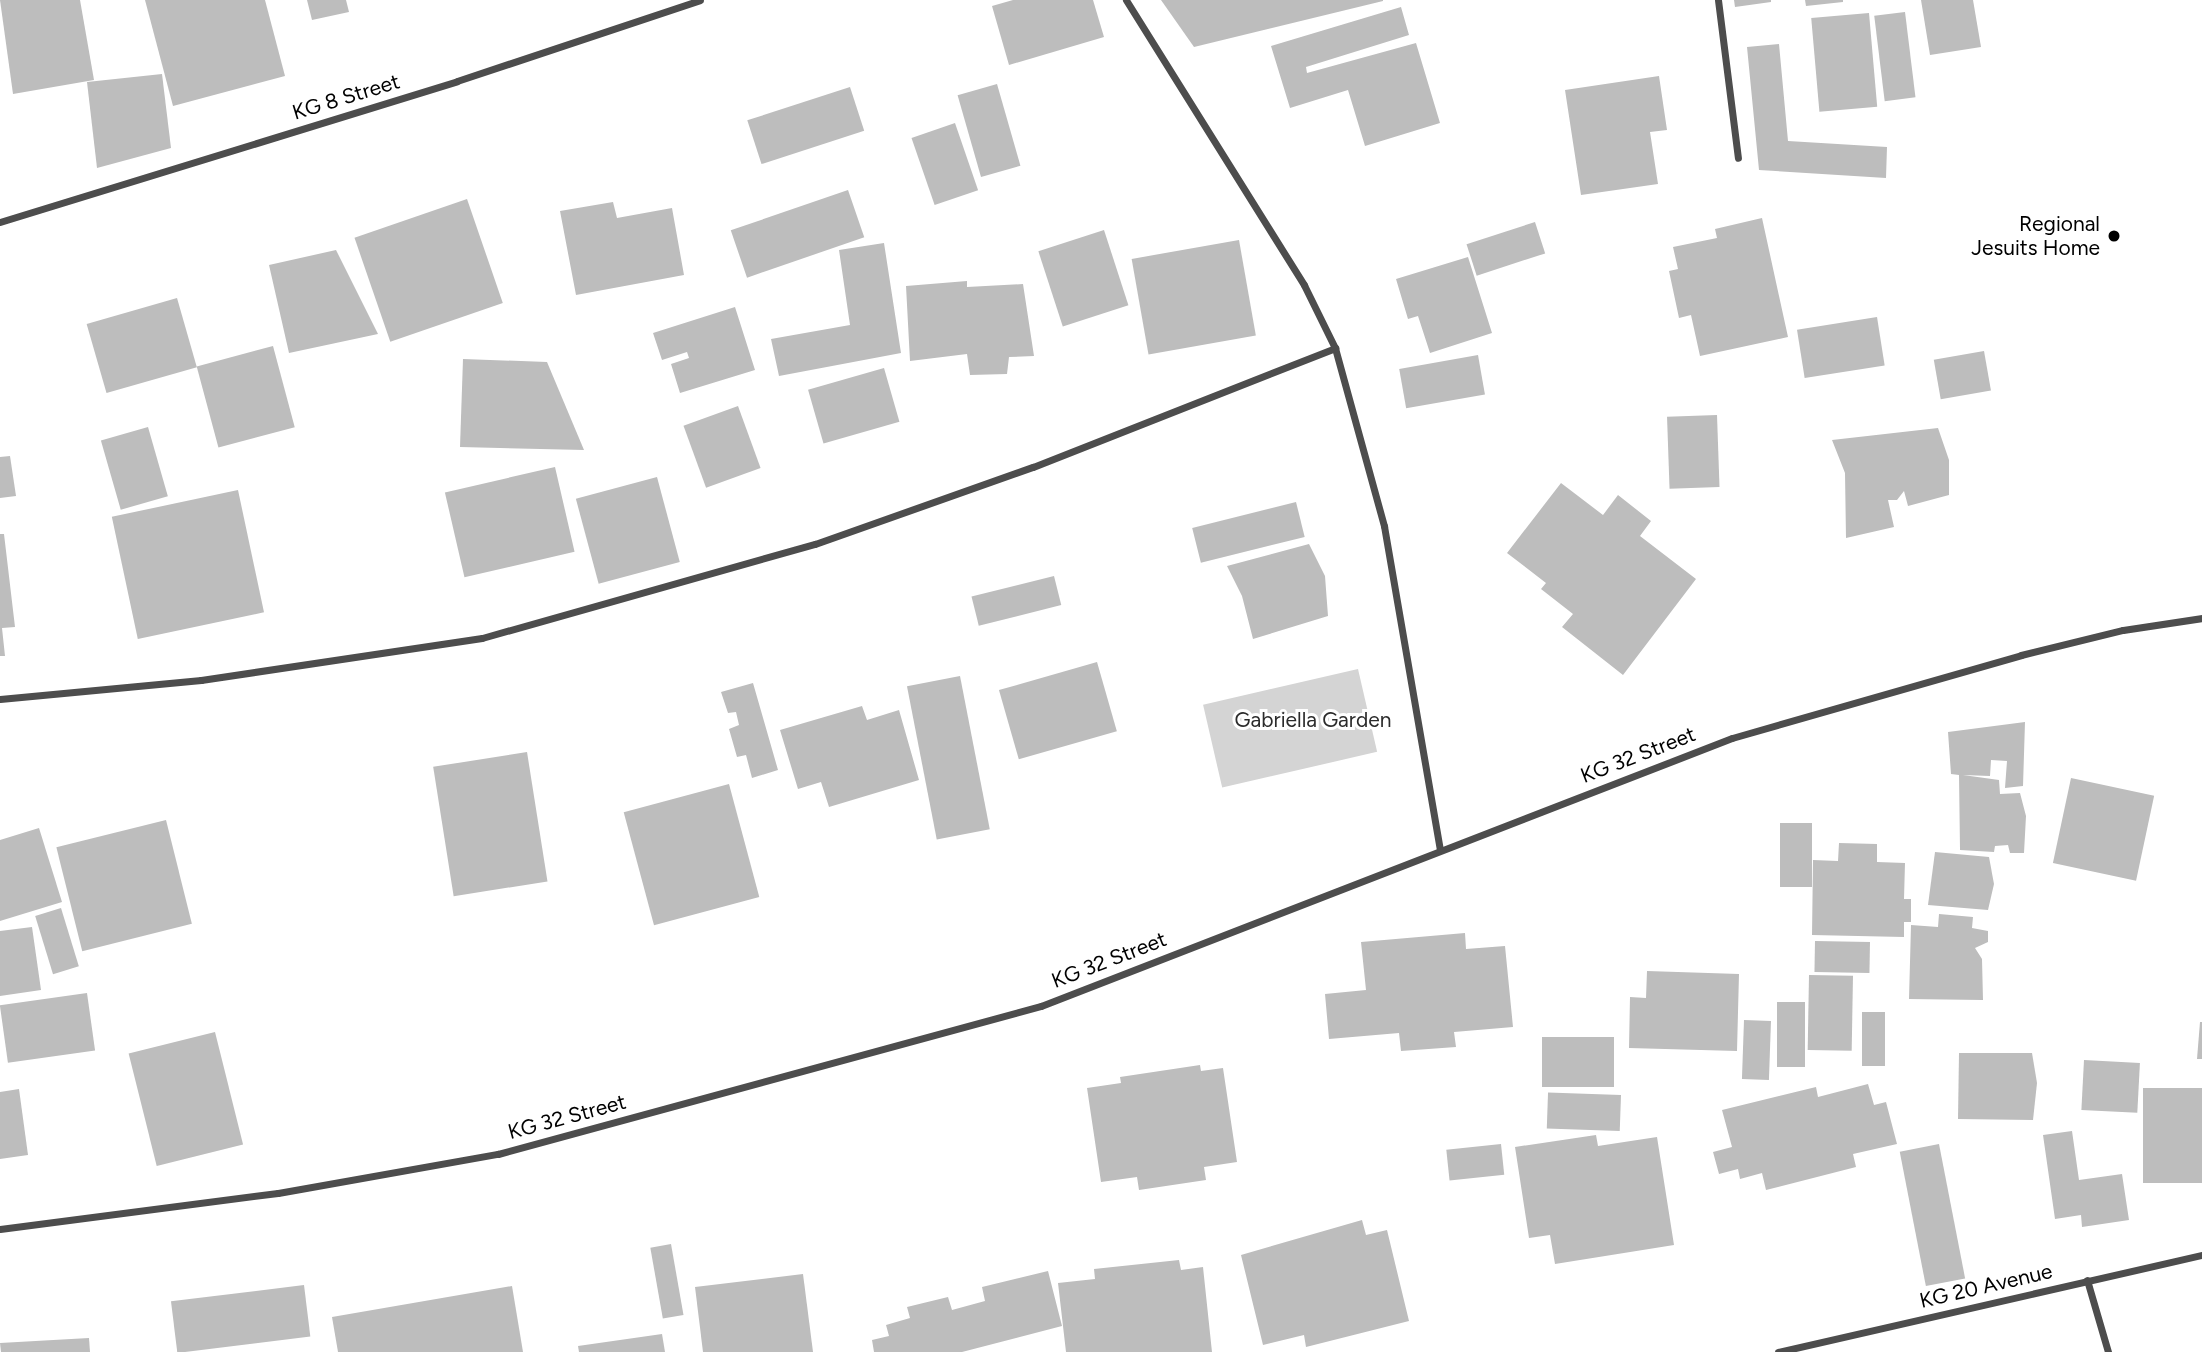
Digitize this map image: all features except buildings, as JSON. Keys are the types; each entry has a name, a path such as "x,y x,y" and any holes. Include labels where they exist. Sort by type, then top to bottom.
{"street":[{"name":"KG 8 Street","path":"0,222 457,81 699,0"},
{"path":"1126,0 1304,285 1335,348 1384,526 1440,849"},
{"path":"1718,0 1738,158"},
{"path":"0,699 201,680 482,638 815,544 1033,467 1335,348"},
{"name":"KG 32 Street","path":"0,1229 278,1193 498,1154 1041,1006 1732,738 2021,655 2123,630 2202,618"},
{"name":"KG 20 Avenue","path":"1778,1352 2202,1255"},
{"path":"2087,1280 2108,1352"}],"green space":[{"name":"Gabriella Garden","path":"1358,669 1377,752 1222,788 1203,705"}],"place":[{"name":"Regional Jesuits Home","path":"2114,236"}]}
